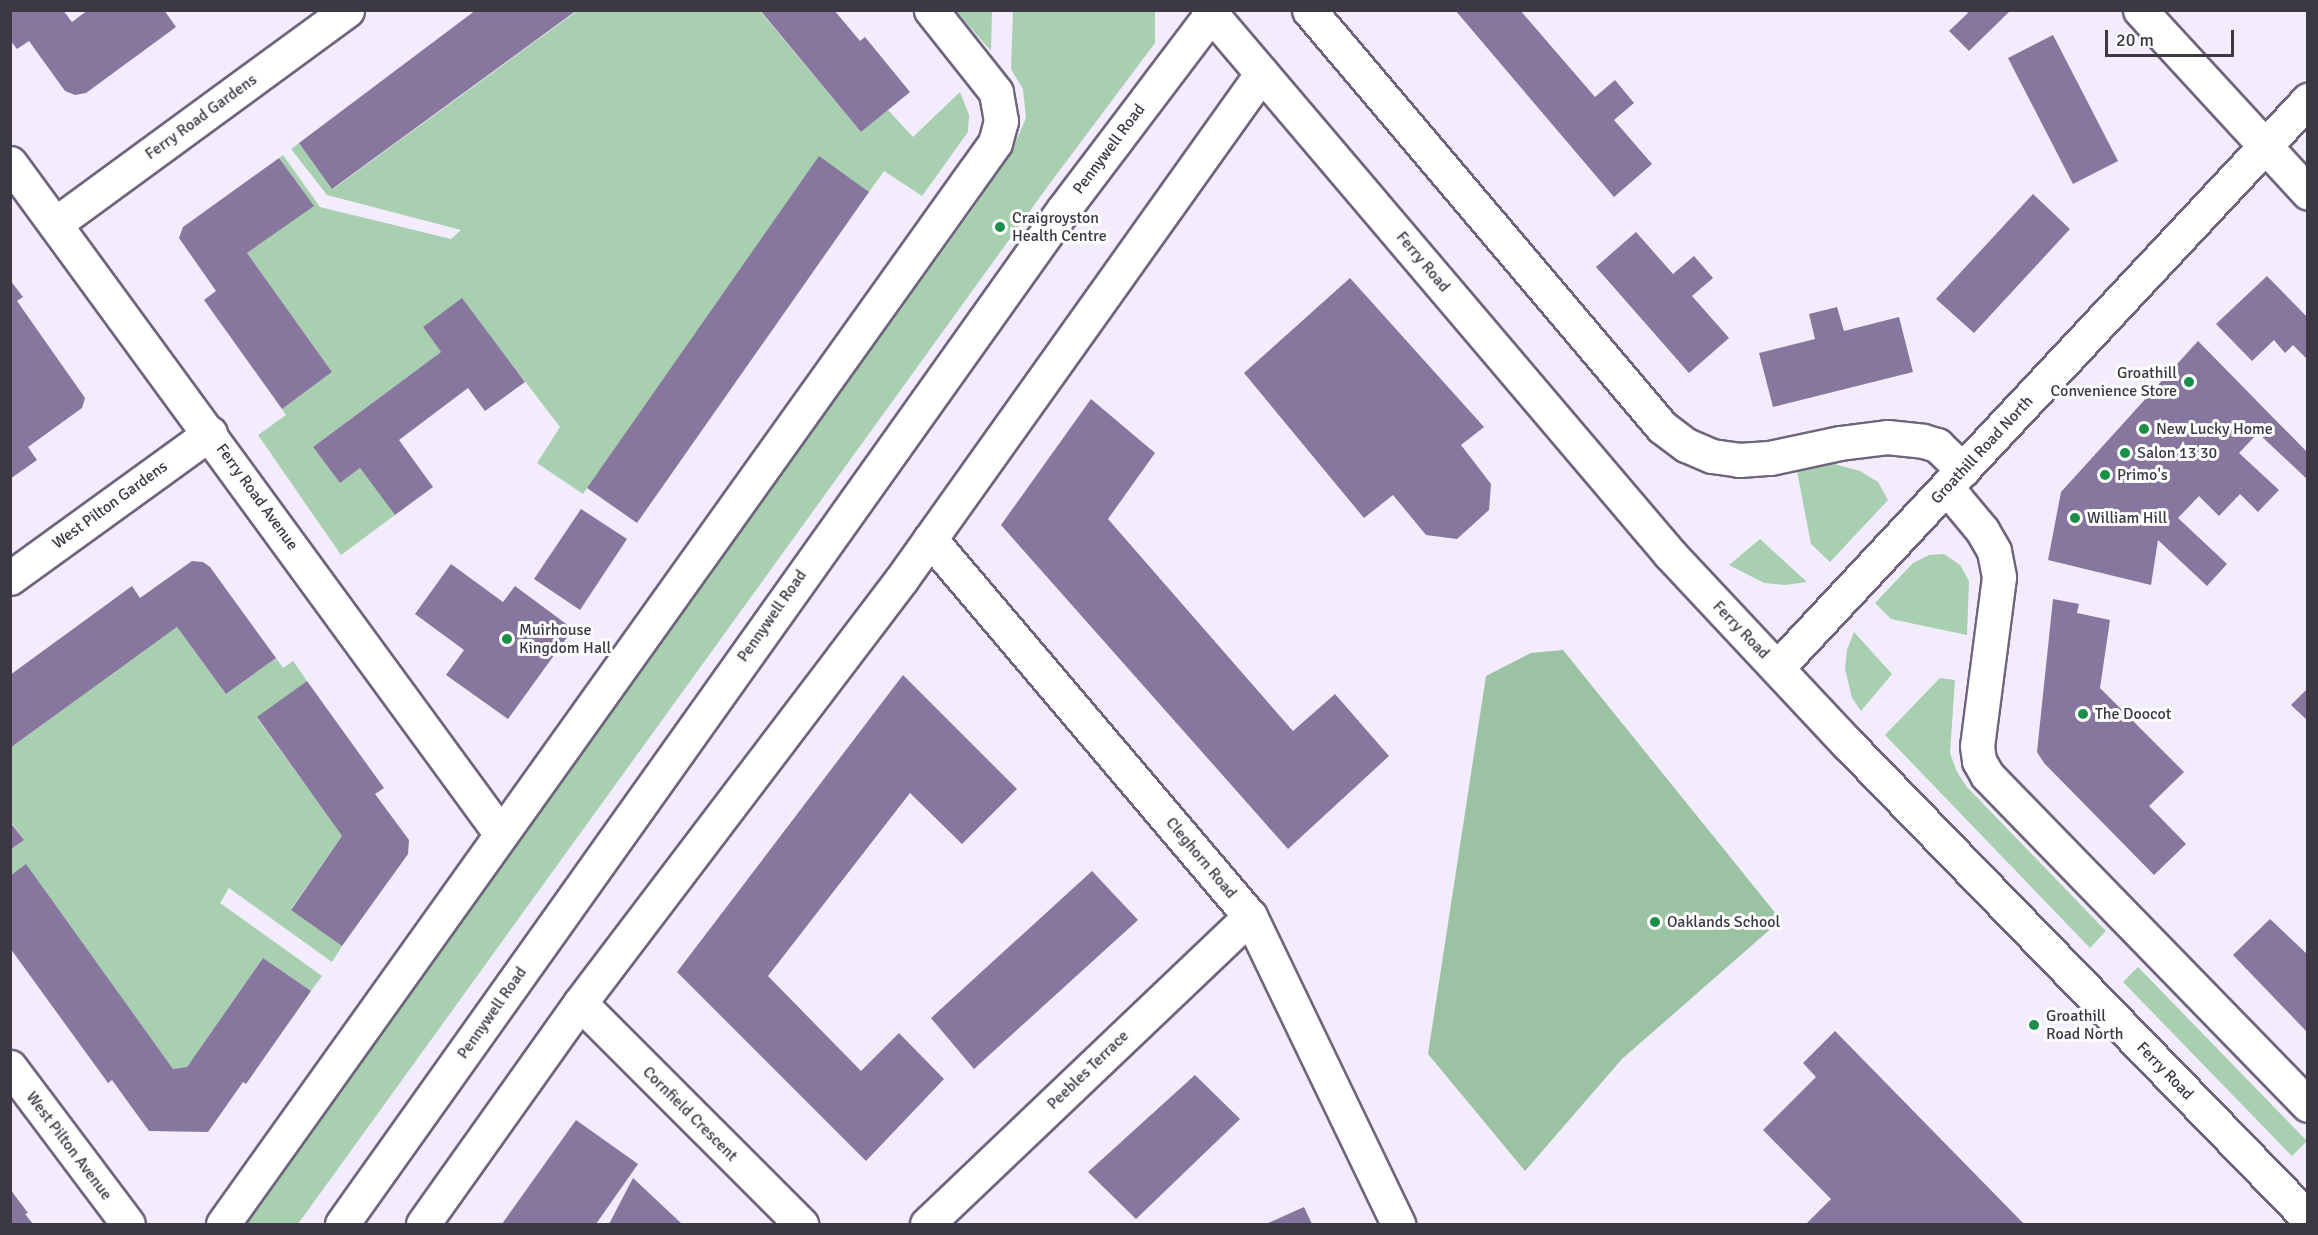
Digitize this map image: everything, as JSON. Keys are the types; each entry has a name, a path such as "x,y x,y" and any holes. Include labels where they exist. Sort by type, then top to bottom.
{"street":[{"name":"Ferry Road Gardens","path":"55,224 347,10"},
{"path":"1309,10 1662,427 1686,445 1712,456 1739,460 1770,458 1840,443 1896,438 1937,445 1994,551 1999,576 1977,746 1979,761 1987,775 2307,1105"},
{"path":"2140,10 2307,194"},
{"name":"Ferry Road","path":"1210,12 1670,554 2307,1218"},
{"name":"Pennywell Road","path":"342,1224 1063,210 1210,12"},
{"path":"223,1224 995,143 1001,121 996,92 933,13"},
{"path":"423,1224 580,1003 930,539 1263,73"},
{"name":"Groathill Road North","path":"1777,668 2265,148 2307,100"},
{"name":"Ferry Road Avenue","path":"10,163 210,433 501,834"},
{"name":"West Pilton Gardens","path":"10,578 210,433"},
{"name":"Cleghorn Road","path":"930,539 1250,916 1398,1224"},
{"name":"Peebles Terrace","path":"927,1224 1250,916"},
{"name":"Cornfield Crescent","path":"580,1003 801,1224"},
{"name":"West Pilton Avenue","path":"10,1067 128,1224"}],"green space":[{"path":"577,11 760,11 861,132 888,110 913,137 960,92 969,115 968,132 922,196 884,171 869,192 819,157 583,494 537,463 560,427 462,299 423,327 441,352 313,447 340,483 360,468 395,515 341,555 258,435 286,415 282,409 332,372 247,253 313,206 279,158 283,155 320,207 451,239 461,230 327,195 291,149 299,143 333,189"},
{"path":"956,11 992,11 991,51"},
{"path":"1013,11 1155,11 1155,43 1048,186 298,1224 241,1224 975,206 1012,150 1026,118 1023,89 1011,69"},
{"path":"1834,464 1860,471 1878,482 1888,500 1830,562 1811,544 1797,471"},
{"path":"1760,539 1807,582 1785,585 1764,583 1729,565"},
{"path":"1944,554 1960,565 1969,581 1967,635 1891,619 1875,603 1913,563 1929,555"},
{"path":"177,627 226,694 276,658 283,668 293,661 307,681 257,718 342,836 291,909 342,946 332,962 229,888 220,903 322,976 311,991 263,958 187,1067 173,1069 26,865 11,876 11,850 24,840 11,822 10,748"},
{"path":"1854,632 1892,674 1861,711 1852,698 1845,669 1847,650"},
{"path":"1563,650 1781,920 1622,1059 1525,1171 1428,1054 1486,676 1531,653"},
{"path":"1940,678 1955,680 1950,753 1957,772 1967,787 2106,931 2090,948 1885,735"},
{"path":"2138,967 2307,1141 2292,1156 2123,982"}],"building":[{"path":"10,10 63,10 72,22 88,10 164,10 176,27 86,93 75,95 65,91 29,41 17,49 10,40"},
{"path":"476,10 577,10 332,189 299,143"},
{"path":"760,10 834,10 860,41 865,37 910,92 861,132"},
{"path":"1455,10 1520,10 1595,97 1615,80 1634,103 1614,120 1652,164 1614,197"},
{"path":"1965,10 2011,10 1969,51 1949,31 1968,13"},
{"path":"2053,35 2118,161 2073,184 2008,58"},
{"path":"819,156 869,192 637,523 587,488"},
{"path":"279,158 314,206 247,253 332,372 282,409 204,300 216,291 179,238 183,227"},
{"path":"2033,194 2070,229 1974,333 1936,299"},
{"path":"1636,232 1673,274 1694,256 1713,278 1692,296 1729,338 1689,373 1596,267"},
{"path":"2267,276 2308,318 2308,360 2293,345 2285,353 2274,340 2252,361 2216,324"},
{"path":"1350,278 1484,427 1461,445 1491,484 1489,510 1457,539 1426,535 1393,495 1364,518 1244,373"},
{"path":"10,280 23,297 17,301 85,398 82,408 28,447 37,460 10,479"},
{"path":"462,298 525,382 485,411 468,388 399,440 433,487 395,515 360,468 340,483 313,447 441,352 423,327"},
{"path":"1837,307 1844,331 1899,317 1913,372 1773,407 1759,353 1815,339 1809,314"},
{"path":"2198,341 2308,453 2308,480 2258,433 2239,453 2279,490 2258,512 2240,494 2219,516 2199,496 2178,518 2227,564 2207,586 2158,540 2151,585 2048,560 2061,492"},
{"path":"1091,399 1155,453 1108,519 1293,731 1335,694 1389,756 1288,849 1001,525"},
{"path":"581,509 627,539 580,610 534,579"},
{"path":"192,561 203,562 210,567 276,658 226,694 177,627 10,748 10,675 132,586 140,598"},
{"name":"Muirhouse Kingdom Hall","path":"451,564 503,602 515,586 573,629 508,719 446,675 464,650 415,614"},
{"name":"The Doocot","path":"2053,599 2079,604 2077,613 2110,620 2100,688 2184,772 2149,806 2186,844 2154,875 2044,763 2037,752"},
{"path":"903,675 1017,789 962,844 910,793 768,976 861,1071 899,1033 944,1079 866,1161 677,972"},
{"path":"307,681 384,788 375,794 409,840 408,854 342,946 291,910 342,836 257,717"},
{"path":"2308,688 2308,721 2291,705"},
{"path":"10,822 24,840 10,850"},
{"path":"26,864 173,1069 187,1067 263,958 311,991 246,1084 243,1082 208,1132 149,1131 112,1080 108,1083 10,948 10,876"},
{"path":"1092,871 1138,920 974,1069 931,1018"},
{"path":"2270,919 2308,955 2308,1033 2233,955"},
{"path":"1835,1031 2024,1224 1806,1224 1831,1199 1763,1130 1816,1077 1803,1063"},
{"path":"1195,1075 1240,1119 1136,1219 1088,1172"},
{"path":"576,1120 638,1164 596,1224 502,1224"},
{"path":"633,1178 682,1224 609,1224"},
{"path":"10,1189 28,1213 25,1214 33,1224 10,1224"},
{"path":"1304,1207 1312,1224 1266,1224"}],"place":[{"name":"Craigroyston Health Centre","path":"1000,227"},
{"name":"Groathill Convenience Store","path":"2189,382"},
{"name":"New Lucky Home","path":"2144,429"},
{"name":"Salon 13 30","path":"2125,453"},
{"name":"Primo's","path":"2105,475"},
{"name":"William Hill","path":"2075,518"},
{"name":"Muirhouse Kingdom Hall","path":"507,639"},
{"name":"The Doocot","path":"2083,714"},
{"name":"Oaklands School","path":"1655,922"},
{"name":"Groathill Road North","path":"2034,1025"}]}
